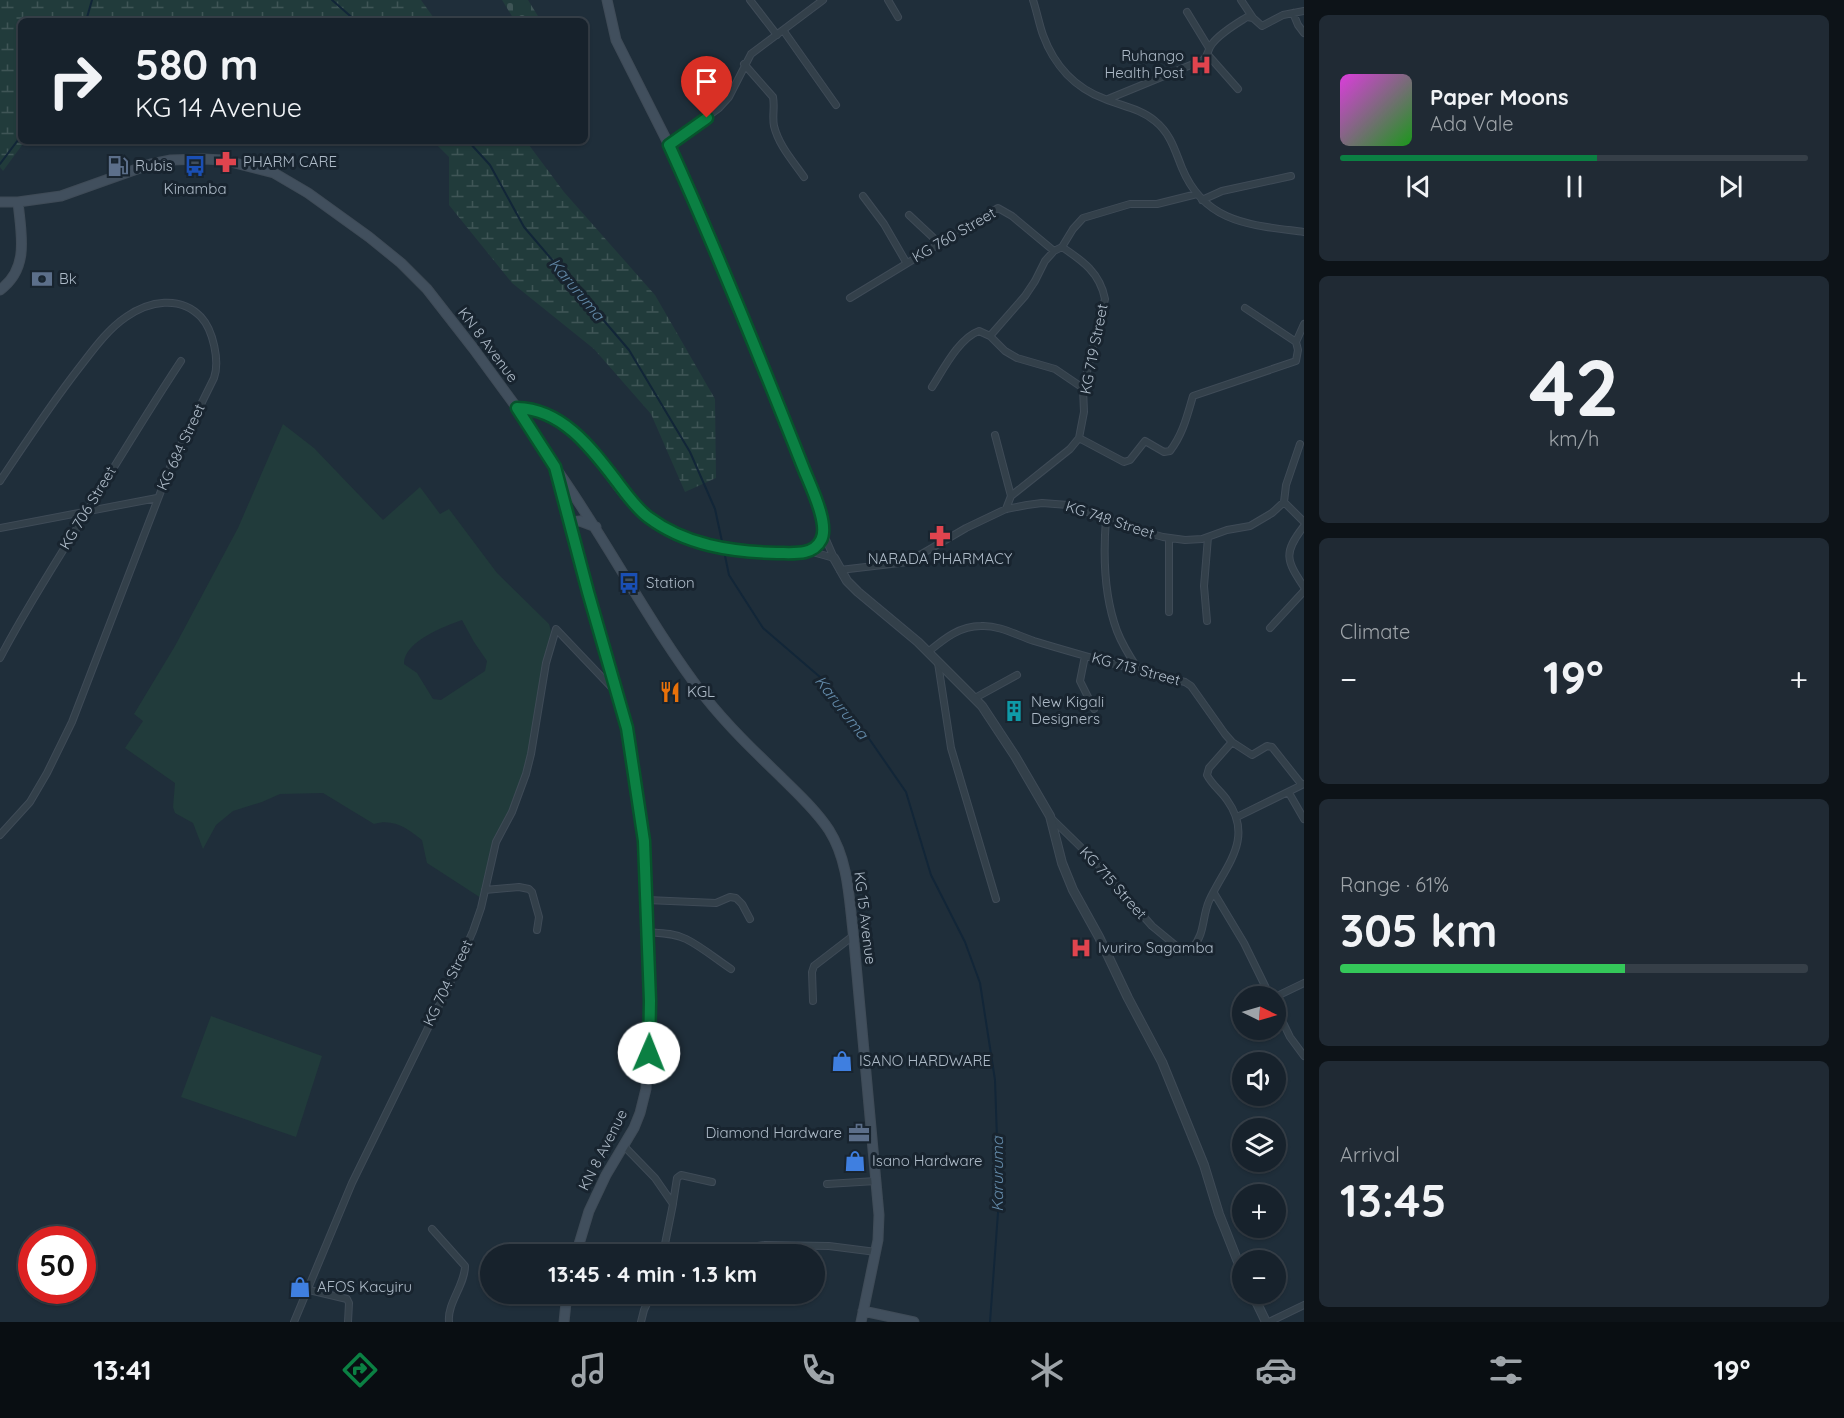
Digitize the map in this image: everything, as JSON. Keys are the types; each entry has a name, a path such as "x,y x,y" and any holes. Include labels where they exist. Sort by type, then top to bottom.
{"main road":[{"path":"517,408 543,412 571,429 642,513 672,532 711,546 765,552 809,551 819,544 824,535 818,506 776,398 696,204 616,40 607,0"},
{"name":"KN 8 Avenue","path":"0,201 18,202 61,196 151,164 171,160 223,160 273,173 308,193 401,263 434,298 517,408 555,467 627,728 644,841 647,900 650,1001 646,1089 640,1113 589,1211 579,1244"},
{"path":"0,290 16,272 21,259 23,248 18,202"},
{"name":"KG 15 Avenue","path":"555,467 585,510 676,657 706,698 750,747 812,808 830,831 844,869 853,936 879,1215 876,1252 861,1322"},
{"path":"566,508 585,510"},
{"path":"570,522 580,521 594,526"},
{"path":"575,539 594,526"},
{"path":"564,1322 566,1304"},
{"path":"863,1311 914,1322"}],"street":[{"path":"750,0 780,33 836,105"},
{"path":"669,145 719,108 729,97 751,54 823,0"},
{"path":"888,0 898,17"},
{"path":"1033,0 1042,34 1058,65 1079,85 1156,121 1175,145 1181,166 1199,197 1213,210 1227,218 1252,225 1304,232"},
{"path":"1241,0 1253,18 1262,26 1283,15 1304,12"},
{"path":"1188,12 1209,51 1238,89"},
{"path":"1293,13 1304,33"},
{"path":"1107,100 1203,60 1214,41 1247,17 1253,18"},
{"path":"744,64 773,97 772,117 779,141 804,177"},
{"path":"990,336 1017,307 1035,281 1040,268 1054,251 1062,247 1072,229 1083,218 1130,204 1157,204 1199,197 1291,176"},
{"path":"862,196 884,224 906,262"},
{"name":"KG 760 Street","path":"850,298 906,262 999,208 1054,251"},
{"path":"909,215 939,243"},
{"name":"KG 719 Street","path":"1062,247 1094,272 1102,285 1105,299 1083,388 1084,412 1079,438"},
{"name":"KG 684 Street","path":"0,480 51,404 97,345 124,318 141,308 170,302 187,306 203,319 212,339 216,368 214,378 157,498 72,722 30,802 0,835"},
{"path":"1245,308 1296,342"},
{"path":"1006,509 1011,496 1070,449 1079,438 1124,462 1128,462 1145,441 1167,452 1178,440 1187,421 1193,396 1296,361 1298,350 1296,342 1304,324"},
{"path":"932,387 961,344 979,331 990,336 1005,351 1017,358 1055,369 1083,388"},
{"name":"KG 706 Street","path":"0,658 26,608 138,425 181,361"},
{"path":"995,435 1011,496"},
{"path":"1270,628 1304,589 1295,573 1289,554 1293,540 1304,524 1284,502 1286,485 1300,444"},
{"path":"0,528 157,498"},
{"name":"KG 748 Street","path":"840,570 908,562 950,536 1006,509 1042,503 1068,504 1134,529 1185,540 1208,537 1227,530 1250,526 1272,513 1284,502"},
{"path":"1106,519 1105,556 1110,610 1117,632 1138,669"},
{"path":"824,535 840,570 858,592 928,652 982,706 1050,816 1062,863 1073,890 1100,936 1128,998 1162,1062 1204,1165 1234,1250"},
{"path":"1207,621 1204,586 1208,537"},
{"path":"1169,538 1169,612"},
{"path":"809,551 834,558"},
{"name":"KG 713 Street","path":"928,652 958,630 991,626 1085,656 1188,683 1232,742"},
{"name":"KG 704 Street","path":"294,1322 352,1183 451,981 473,931 496,842 512,812 526,774 546,663 556,629 617,693"},
{"path":"1085,656 1080,681 1094,709"},
{"path":"938,662 951,748 996,899"},
{"path":"975,698 1017,675"},
{"path":"1232,742 1252,755 1267,746 1272,747 1303,785 1237,817 1207,775 1209,768 1232,742"},
{"path":"1289,793 1304,819"},
{"name":"KG 715 Street","path":"1050,816 1094,860 1152,926 1180,949 1192,948 1197,943 1208,903 1238,845 1237,817"},
{"path":"485,890 519,887 529,889 532,892 539,917 537,930"},
{"path":"1214,893 1244,943 1265,986"},
{"path":"647,900 716,903 730,897 736,898 750,919"},
{"path":"647,932 673,934 686,938 731,969"},
{"path":"813,1000 812,972 814,966 853,936"},
{"path":"1286,992 1304,983"},
{"path":"1286,1029 1304,1056"},
{"path":"623,1146 655,1178 673,1203"},
{"path":"665,1244 677,1178 681,1175 712,1182"},
{"path":"827,1184 876,1181"},
{"path":"432,1229 465,1266 458,1292 448,1315 449,1322"},
{"path":"825,1247 876,1252"},
{"path":"309,1290 347,1299 350,1303 348,1322"},
{"path":"641,1322 647,1304"},
{"path":"1258,1304 1268,1322 1304,1305"}],"green space":[{"path":"0,0 421,0 434,18 18,18 18,144 23,144 3,171 0,167"},
{"path":"502,0 528,0 539,18 513,18"},
{"path":"436,144 528,144 564,192 655,295 715,399 716,478 685,492 651,414 594,349 512,283 449,205 449,157"},
{"path":"283,424 314,448 383,520 420,487 440,514 449,509 497,573 549,624 551,631 540,692 532,763 504,833 493,845 481,898 427,863 422,840 411,832 388,822 374,824 323,793 280,794 233,811 216,825 203,849 193,823 175,813 173,807 175,783 125,748 143,721 134,714 175,646 238,528","holes":["462,620 487,661 485,671 441,700 433,699 417,673 404,664 410,649 417,642"]},
{"path":"211,1016 322,1056 296,1137 181,1097"}],"waterway":[{"path":"87,18 92,0"},
{"name":"Karuruma","path":"332,0 353,18"},
{"path":"0,164 18,140"},
{"name":"Karuruma","path":"471,144 490,165 524,227 629,350 690,452 715,509 723,546"},
{"name":"Karuruma","path":"724,551 729,575 763,628 820,677 870,740 906,792 931,875 965,942 980,983 995,1080 999,1199 990,1322"}],"place":[{"name":"Ruhango Health Post","path":"1201,65"},
{"name":"PHARM CARE","path":"226,162"},
{"name":"Rubis","path":"118,166"},
{"name":"Kinamba","path":"195,166"},
{"name":"Bk","path":"42,279"},
{"name":"NARADA PHARMACY","path":"940,536"},
{"name":"Station","path":"629,583"},
{"name":"KGL","path":"670,692"},
{"name":"New Kigali Designers","path":"1014,711"},
{"name":"Ivuriro Sagamba","path":"1081,948"},
{"name":"ISANO HARDWARE","path":"842,1061"},
{"name":"Diamond Hardware","path":"859,1133"},
{"name":"Isano Hardware","path":"855,1161"},
{"name":"AFOS Kacyiru","path":"300,1287"}],"route":[{"path":"649,1053 650,1001 644,841 627,728 555,467 517,408 543,412 571,429 642,513 672,532 711,546 765,552 809,551 819,544 824,535 818,506 765,371 669,145 707,118"}]}
